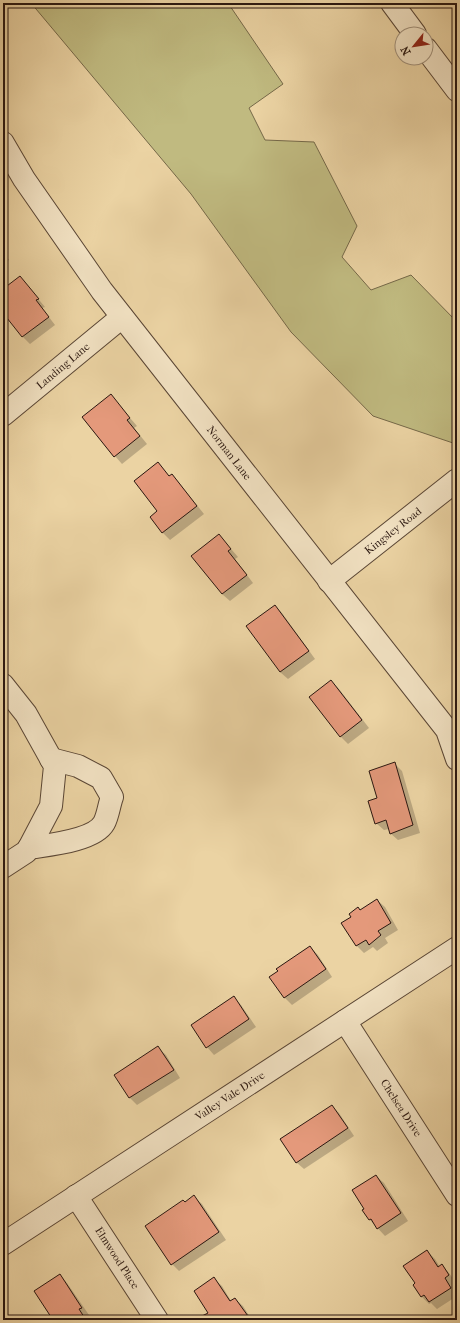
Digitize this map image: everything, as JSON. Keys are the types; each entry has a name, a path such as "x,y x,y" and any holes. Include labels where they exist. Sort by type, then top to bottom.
{"street":[{"path":"392,3 409,26"},
{"path":"434,60 457,90"},
{"name":"Norman Lane","path":"3,143 24,179 102,291 447,730 457,759"},
{"name":"Landing Lane","path":"3,415 122,317"},
{"name":"Kingsley Road","path":"329,581 457,480"},
{"path":"3,686 26,714 55,766 51,806 26,852 3,866"},
{"path":"29,848 70,842 90,834 103,825 112,797 101,778 78,766 51,758"},
{"name":"Valley Vale Drive","path":"3,1244 457,948"},
{"name":"Chelsea Drive","path":"345,1021 457,1195"},
{"name":"Elmwood Place","path":"76,1196 157,1320"}],"shaded area":[{"path":"31,3 228,3 283,84 249,108 265,140 314,142 357,226 342,257 371,290 411,275 457,322 457,440 453,443 373,416 291,332 191,194"}],"building":[{"path":"20,276 39,299 36,300 49,317 22,337 3,313 3,289"},
{"path":"111,394 130,418 127,420 140,436 114,457 82,417"},
{"path":"158,462 169,476 172,474 197,506 162,533 150,517 157,511 134,481"},
{"path":"219,534 231,549 228,551 247,575 222,594 191,556"},
{"path":"275,605 309,651 280,672 246,626"},
{"path":"331,680 362,720 340,737 309,697"},
{"path":"395,762 413,825 390,834 386,820 375,824 368,801 377,798 369,771"},
{"path":"377,899 391,923 378,931 381,935 369,945 366,940 356,946 341,923 351,917 349,914 358,907 360,910"},
{"path":"310,946 326,969 284,998 269,977 278,971 276,969"},
{"path":"234,996 249,1019 206,1048 191,1025"},
{"path":"158,1046 174,1070 129,1098 114,1075"},
{"path":"332,1105 348,1128 296,1163 280,1139"},
{"path":"376,1175 401,1213 377,1229 371,1219 369,1220 362,1210 364,1209 352,1190"},
{"path":"194,1195 219,1232 171,1265 145,1226 183,1200 185,1202"},
{"path":"427,1250 438,1267 442,1264 449,1275 445,1278 451,1288 429,1302 424,1295 421,1297 413,1285 415,1283 403,1266"},
{"path":"60,1274 82,1308 79,1309 86,1320 53,1320 34,1291"},
{"path":"214,1277 230,1301 235,1298 248,1316 242,1320 204,1320 202,1316 208,1313 194,1291"}]}
